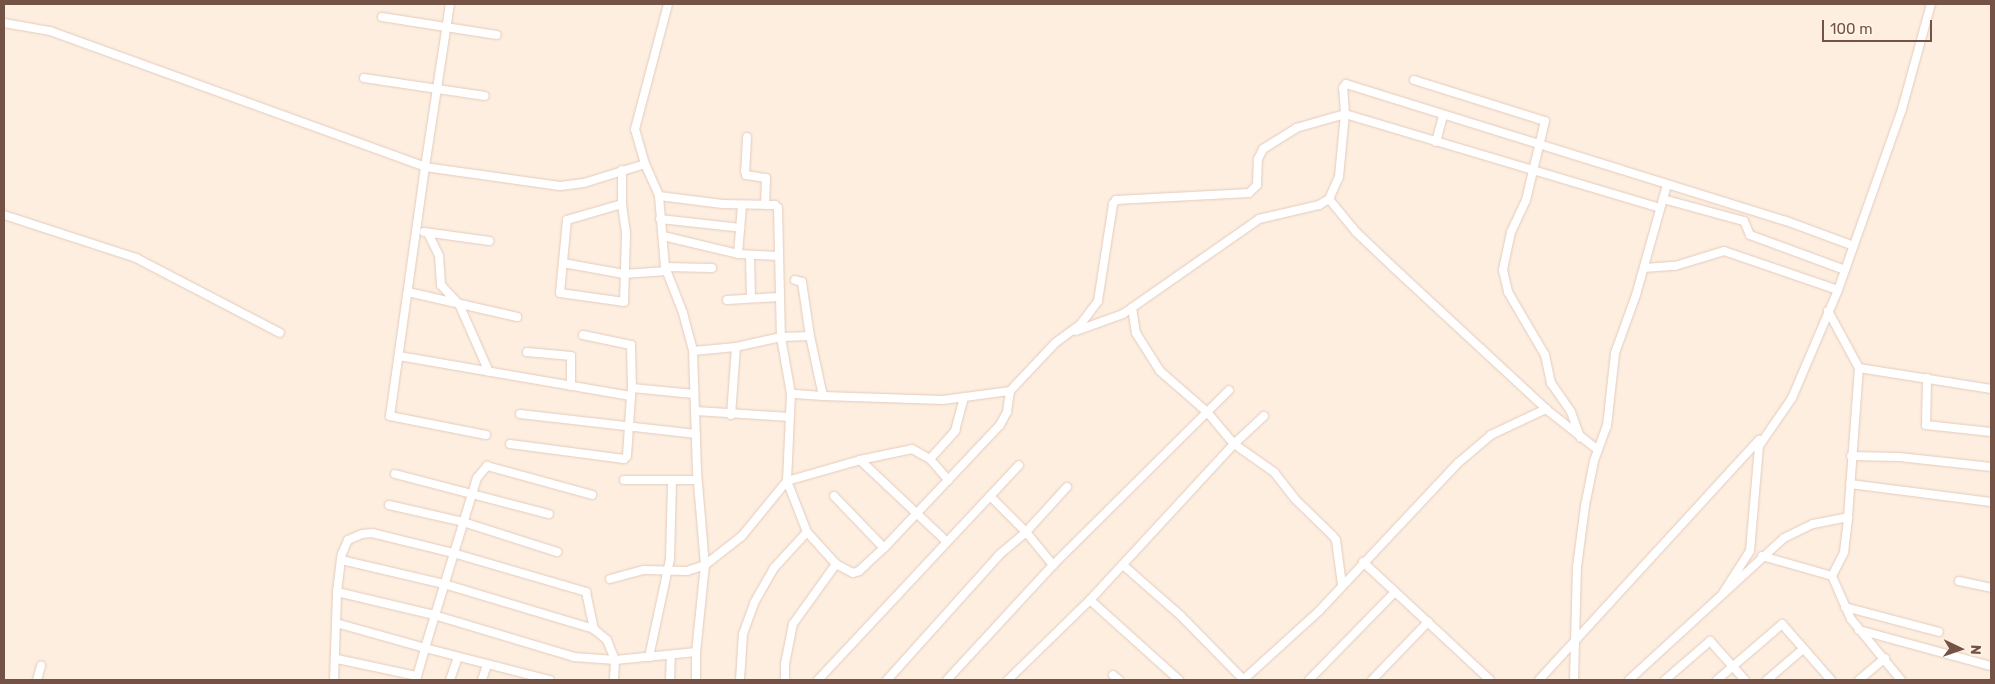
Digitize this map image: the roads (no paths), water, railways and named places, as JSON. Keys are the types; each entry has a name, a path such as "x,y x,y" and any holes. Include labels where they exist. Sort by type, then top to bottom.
{"street":[{"path":"450,4 390,416 486,435"},
{"path":"668,4 635,129 638,146 659,196 666,269 693,350 697,480 705,565 696,652 696,680"},
{"path":"1539,680 1698,505 1762,438 1792,398 1838,290 1854,246 1902,108 1931,4"},
{"path":"382,18 497,34"},
{"path":"4,22 50,31 425,167 560,186 584,183 645,164"},
{"path":"364,78 485,96"},
{"path":"1414,80 1545,121 1526,200 1505,252 1503,270 1508,292 1544,355 1551,382 1571,412 1580,436"},
{"path":"1067,334 1123,314 1259,219 1319,205 1329,199 1339,177 1345,114 1343,88 1346,84 1540,144 1854,246"},
{"path":"659,196 742,205 766,205 778,208 781,337 791,394 788,481 807,532 836,564 853,573 859,571 884,548 1000,425 1007,412 1010,391 1035,362 1080,325 1098,301 1112,204 1116,200 1249,193 1257,185 1257,167 1263,150 1296,128 1345,114 1436,142 1533,168 1660,208"},
{"path":"1436,142 1443,115"},
{"path":"747,137 746,175 766,178 766,205"},
{"path":"622,170 622,204 626,234 624,274 626,296 622,304 568,296 560,293 567,220 622,204"},
{"path":"1574,680 1578,546 1598,450 1607,426 1615,353 1644,268 1666,185"},
{"path":"1329,199 1356,232 1546,410 1598,450"},
{"path":"1663,199 1744,221 1750,235 1845,270"},
{"path":"738,254 742,205"},
{"path":"4,215 149,264 280,333"},
{"path":"660,219 741,228"},
{"path":"417,231 489,242"},
{"path":"428,233 439,256 441,284 459,304 489,372"},
{"path":"663,236 738,254 779,256"},
{"path":"1644,268 1675,266 1724,251 1838,290"},
{"path":"750,255 751,298"},
{"path":"563,263 624,274 666,269 712,268"},
{"path":"795,280 802,282 810,336 823,396"},
{"path":"408,292 517,317"},
{"path":"727,300 779,297"},
{"path":"1132,308 1136,333 1160,371 1207,412 1234,444 1274,472 1295,499 1332,534 1336,540 1342,585"},
{"path":"1828,311 1859,368 1851,456 1848,536 1844,552 1832,576 1845,607 1858,629 1885,658 1901,680"},
{"path":"510,444 624,459 627,456 632,392 631,345 583,335"},
{"path":"693,350 736,347 781,337 810,336"},
{"path":"731,415 736,347"},
{"path":"527,352 571,356 571,386"},
{"path":"399,356 571,386 632,392 694,394"},
{"path":"1859,368 1991,389"},
{"path":"1927,378 1926,425 1991,432"},
{"path":"947,680 1053,566 1229,390"},
{"path":"791,394 896,399 964,397 1010,391"},
{"path":"930,459 955,431 964,397"},
{"path":"1123,564 1181,616 1244,680 1319,611 1363,562 1416,511 1458,463 1491,434 1546,410"},
{"path":"696,411 790,418"},
{"path":"520,414 696,434"},
{"path":"1008,680 1090,600 1234,444 1264,416"},
{"path":"1722,593 1750,552 1762,438"},
{"path":"610,579 644,570 687,572 705,565 742,536 788,481 860,460 912,450 930,459 948,480"},
{"path":"1851,456 1899,457 1991,467"},
{"path":"860,460 946,541"},
{"path":"818,680 1019,465"},
{"path":"337,659 416,678 453,553 482,469 496,466 592,495"},
{"path":"395,474 549,514"},
{"path":"624,480 672,483 697,480"},
{"path":"649,657 667,570 672,483"},
{"path":"1850,484 1991,502"},
{"path":"887,680 1000,554 1026,532 1067,487"},
{"path":"834,496 884,548"},
{"path":"990,496 1026,532 1053,566"},
{"path":"389,505 463,522 557,552"},
{"path":"1629,680 1762,556 1797,530 1848,516"},
{"path":"740,680 743,634 754,603 774,568 807,532"},
{"path":"334,680 337,659 337,592 341,560 348,540 372,533 453,553 586,592 594,629"},
{"path":"1762,556 1832,576"},
{"path":"341,560 444,584 594,629 606,640 615,660 614,680"},
{"path":"1363,562 1490,680"},
{"path":"785,680 785,664 794,624 836,564"},
{"path":"1959,581 1991,588"},
{"path":"337,592 434,615 574,657 615,660 696,652"},
{"path":"1310,680 1395,592"},
{"path":"1090,600 1179,680"},
{"path":"1845,607 1939,632"},
{"path":"1372,680 1428,622"},
{"path":"336,623 487,665 518,676 550,680"},
{"path":"1717,680 1782,624 1831,680"},
{"path":"1858,629 1991,666"},
{"path":"1665,680 1710,641 1745,680"},
{"path":"1767,680 1803,649"},
{"path":"670,680 671,655"},
{"path":"450,680 458,657"},
{"path":"1859,680 1885,658"},
{"path":"482,680 487,665"},
{"path":"37,680 41,666"}]}
